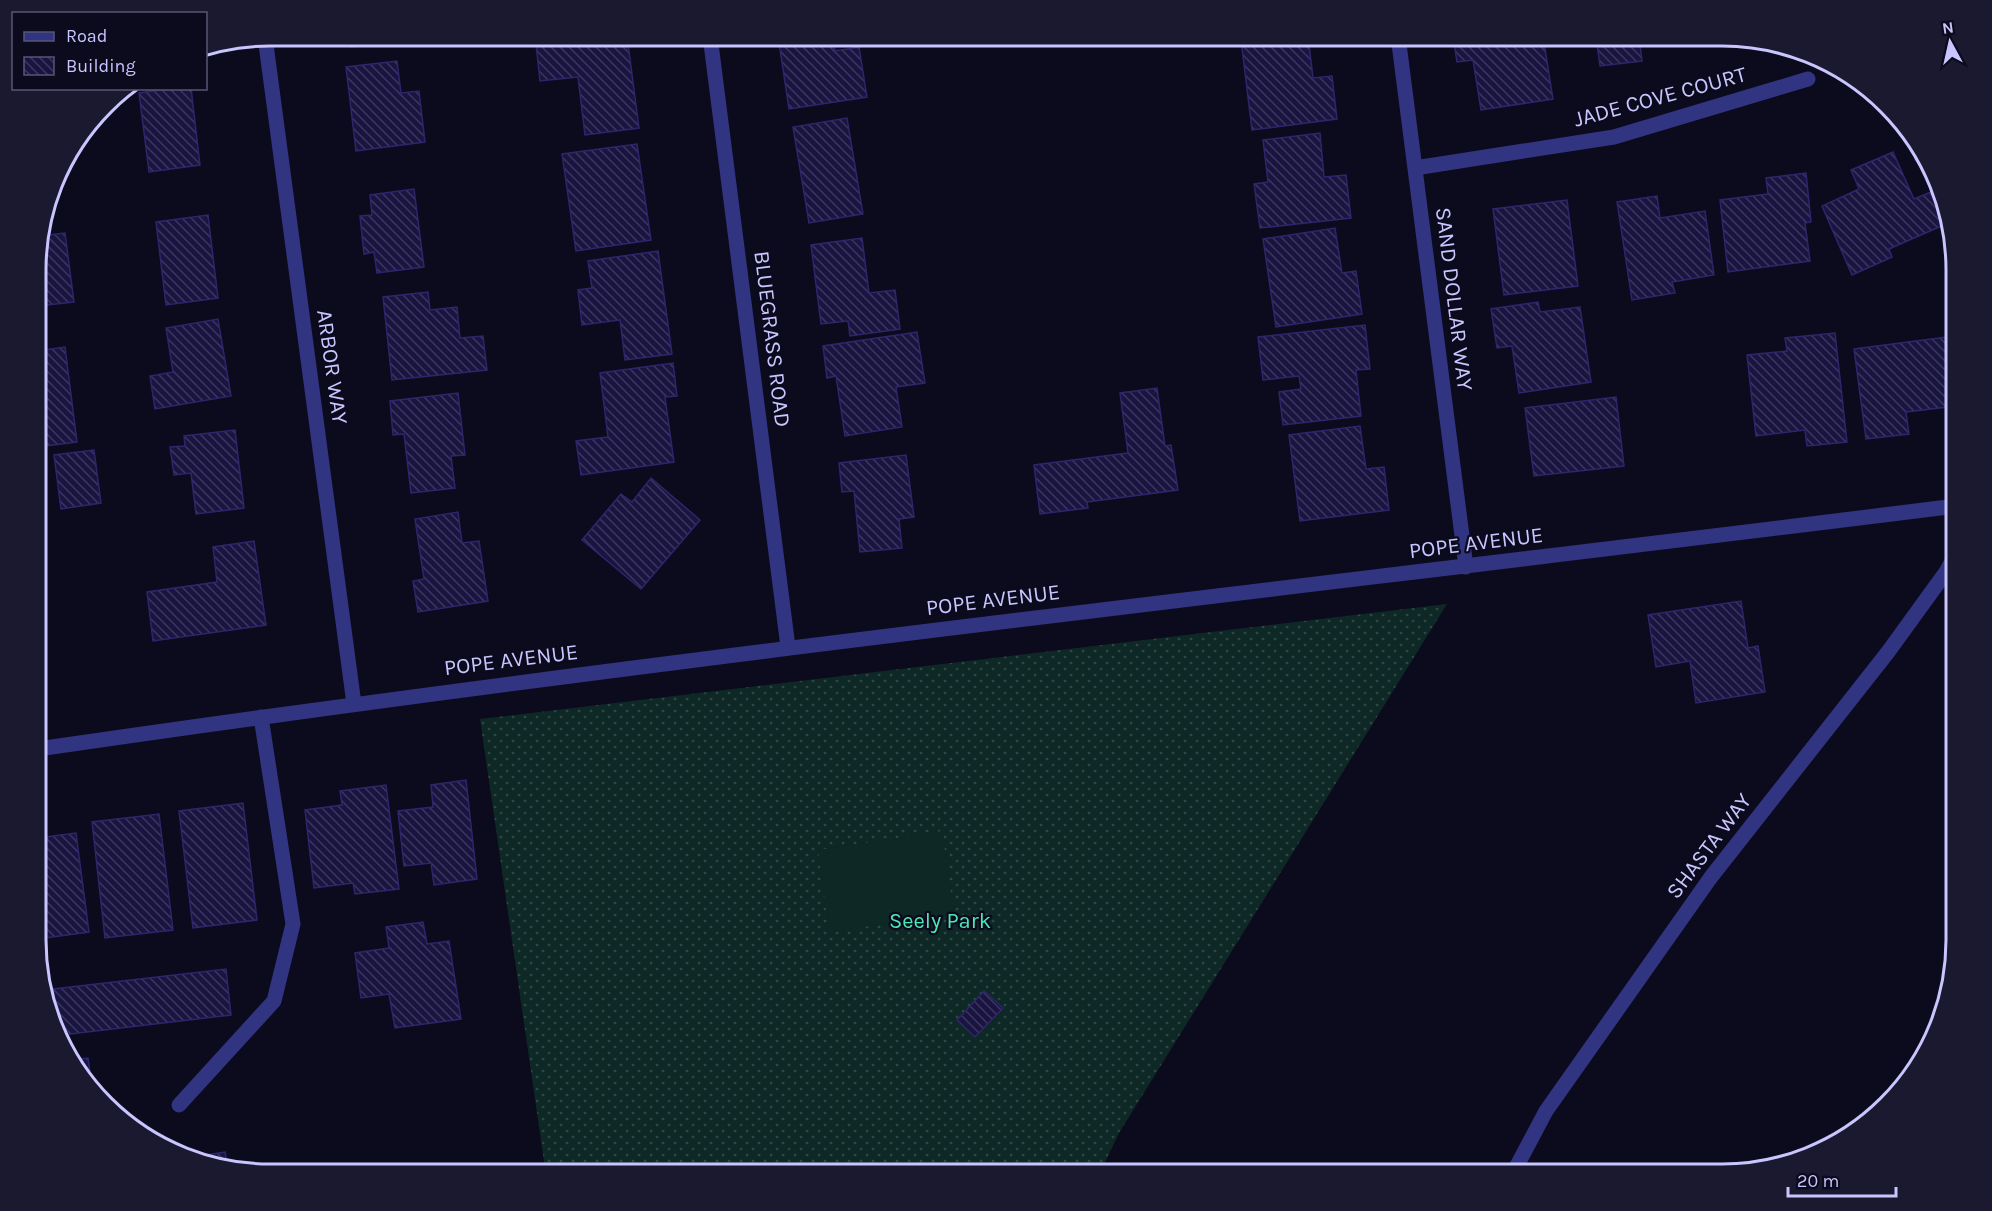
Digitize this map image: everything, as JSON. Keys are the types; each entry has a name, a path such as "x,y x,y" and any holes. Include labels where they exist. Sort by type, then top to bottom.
{"street":[{"name":"ARBOR WAY","path":"266,46 354,704"},
{"name":"BLUEGRASS ROAD","path":"711,46 788,647"},
{"name":"SAND DOLLAR WAY","path":"1399,46 1466,567"},
{"name":"JADE COVE COURT","path":"1415,168 1614,137 1808,79"},
{"name":"POPE AVENUE","path":"47,748 354,704 788,647 1466,567 1946,507"},
{"name":"SHASTA WAY","path":"1518,1164 1546,1111 1711,877 1888,652 1946,572"},
{"path":"178,1105 274,1000 293,924 261,717"}],"green space":[{"name":"Seely Park","path":"1447,604 1119,1133 1104,1164 544,1164 480,719"},
{"path":"942,831 954,914 829,932 818,850"}],"building":[{"path":"536,46 628,46 639,128 585,135 578,77 540,81"},
{"path":"780,46 834,46 835,51 859,47 867,97 789,109"},
{"path":"1242,46 1309,46 1313,78 1332,76 1337,119 1252,130"},
{"path":"1455,46 1545,46 1553,99 1481,110 1473,60 1457,62"},
{"path":"1597,46 1640,46 1642,61 1600,66"},
{"path":"397,61 401,93 419,91 425,142 356,151 346,67"},
{"path":"191,90 200,165 149,172 139,93"},
{"path":"847,118 863,214 809,223 793,127"},
{"path":"1320,133 1324,177 1346,175 1351,218 1260,228 1254,184 1268,182 1263,140"},
{"path":"637,144 651,240 576,251 562,154"},
{"path":"1893,152 1914,199 1931,192 1941,226 1889,249 1892,257 1852,275 1822,206 1859,189 1851,170"},
{"path":"1806,173 1811,222 1805,223 1810,261 1728,272 1720,200 1768,194 1766,178"},
{"path":"414,189 424,267 377,273 374,252 364,254 360,216 372,215 370,195"},
{"path":"1657,196 1660,218 1705,211 1714,275 1672,282 1675,293 1632,300 1617,202"},
{"path":"1567,200 1578,286 1504,295 1493,209"},
{"path":"208,215 218,298 166,305 156,222"},
{"path":"1335,228 1342,273 1356,271 1362,314 1276,327 1263,239"},
{"path":"65,233 74,302 47,305 49,235"},
{"path":"862,238 869,293 895,290 900,329 850,336 848,321 821,324 811,245"},
{"path":"658,251 672,354 625,360 620,320 582,325 578,290 592,288 588,261"},
{"path":"428,292 430,310 457,307 460,338 483,336 487,370 392,380 383,297"},
{"path":"1538,302 1540,312 1580,307 1591,382 1519,393 1512,346 1497,348 1491,309"},
{"path":"218,319 231,396 155,409 150,376 173,372 166,328"},
{"path":"1365,325 1370,369 1356,370 1361,416 1283,425 1279,392 1301,389 1299,376 1263,380 1258,337"},
{"path":"917,332 925,383 896,387 902,427 845,436 836,376 827,378 823,346"},
{"path":"1835,333 1847,442 1807,446 1805,430 1756,436 1747,355 1787,351 1785,338"},
{"path":"1946,337 1946,407 1906,412 1909,434 1866,439 1854,349"},
{"path":"65,347 77,442 47,446 47,350"},
{"path":"673,363 677,396 665,397 674,462 581,475 576,441 608,437 600,373"},
{"path":"1157,388 1165,446 1171,445 1178,490 1087,502 1088,508 1040,514 1034,465 1128,453 1120,393"},
{"path":"458,393 465,455 451,456 455,488 411,493 404,434 393,435 390,401"},
{"path":"1616,397 1624,466 1534,476 1525,408"},
{"path":"1360,426 1366,469 1384,467 1389,510 1300,521 1289,435"},
{"path":"235,430 244,508 196,514 191,473 174,475 170,447 185,446 184,436"},
{"path":"94,450 101,503 61,509 54,455"},
{"path":"906,455 914,517 899,519 902,548 860,552 854,491 842,492 839,463"},
{"path":"651,478 700,520 641,589 582,540 621,494 632,502"},
{"path":"458,512 462,543 479,541 488,601 418,612 413,581 424,579 415,519"},
{"path":"254,541 266,625 153,641 147,592 217,582 213,547"},
{"path":"1741,601 1748,648 1758,646 1765,692 1696,703 1690,661 1656,667 1648,615"},
{"path":"466,780 477,879 434,885 431,863 404,866 398,811 433,807 431,785"},
{"path":"386,785 399,889 355,894 353,883 314,888 305,810 342,805 340,791"},
{"path":"243,803 257,920 193,928 179,811"},
{"path":"159,814 173,930 105,938 92,822"},
{"path":"76,833 89,932 47,938 47,837"},
{"path":"423,922 427,944 449,941 461,1019 395,1028 389,994 361,998 355,953 389,948 386,927"},
{"path":"226,969 231,1015 68,1034 58,1013 52,989"},
{"path":"984,991 1003,1008 975,1037 957,1020"},
{"path":"88,1058 90,1073 84,1065 80,1059"},
{"path":"225,1152 227,1160 212,1157 205,1155"}]}
